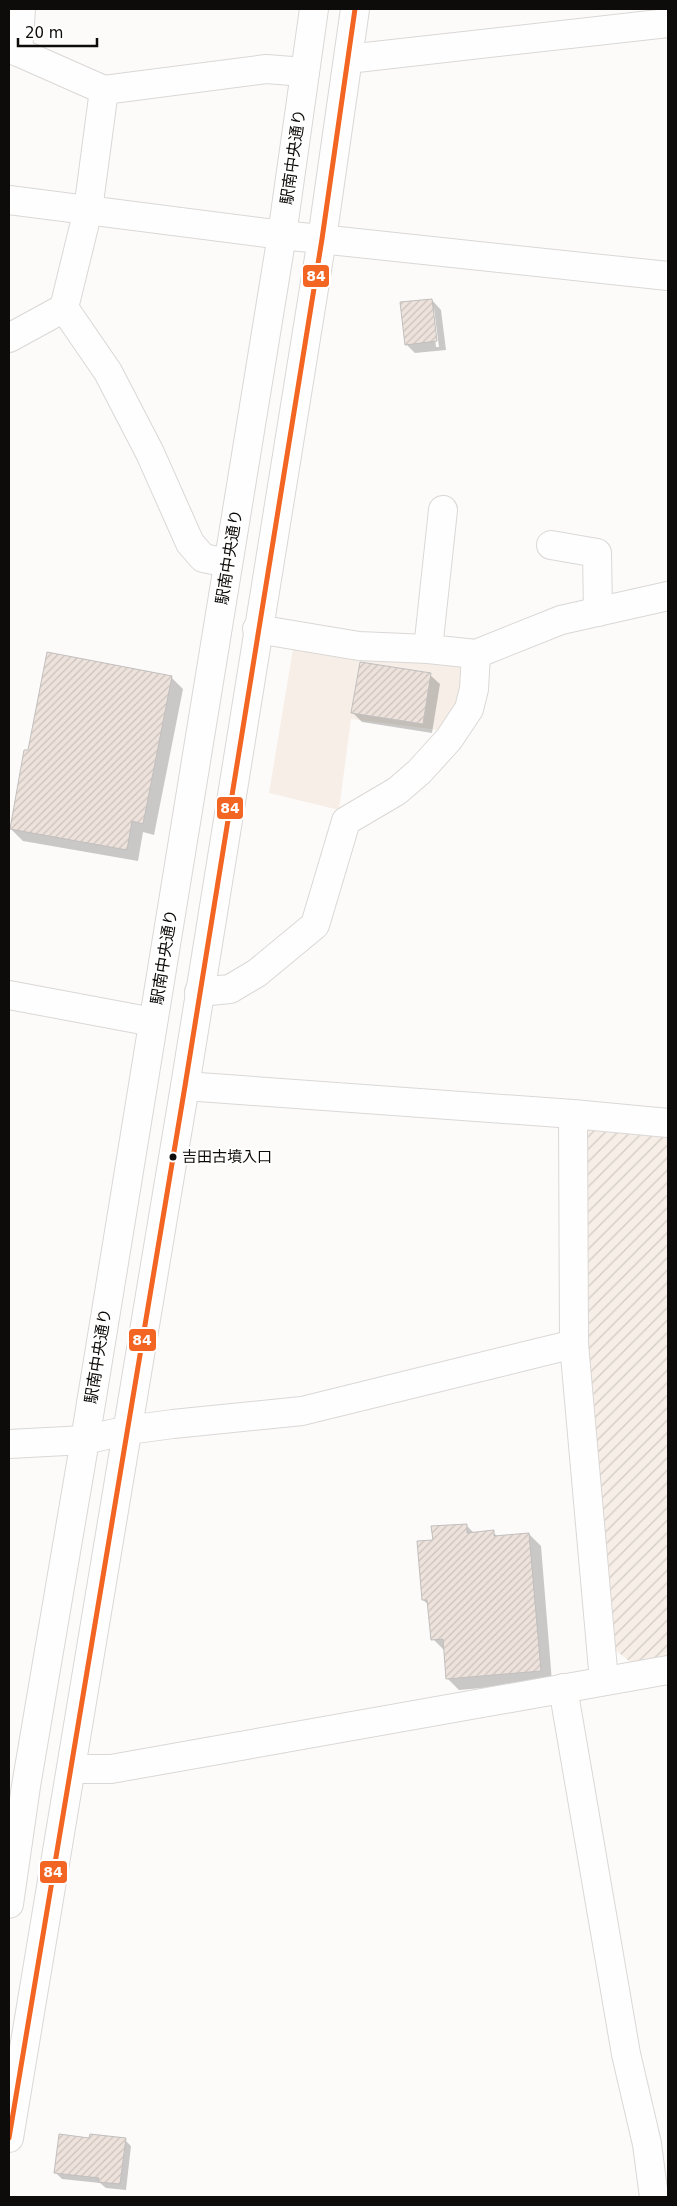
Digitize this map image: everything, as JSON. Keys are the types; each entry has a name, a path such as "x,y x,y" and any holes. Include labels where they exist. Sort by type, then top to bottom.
{"street":[{"path":"21,9 13,50 104,90 266,69 305,72"},
{"name":"駅南中央通り","path":"9,1904 17,1787 85,1440 282,235 314,9"},
{"path":"9,2138 185,1086 257,629 322,239 355,9"},
{"path":"348,59 668,23"},
{"path":"9,338 64,308 88,210 104,90"},
{"path":"9,200 282,235 668,276"},
{"path":"64,308 108,372 150,453 190,543 203,558 228,563"},
{"path":"428,649 443,510"},
{"path":"551,545 597,553 598,612"},
{"path":"257,629 359,646 428,649 476,654 561,620 668,596"},
{"path":"199,992 230,989 257,973 315,925 346,821 397,791 419,772 449,739 469,709 474,689 476,654"},
{"path":"9,995 153,1022"},
{"path":"185,1086 572,1114 668,1123"},
{"path":"572,1114 574,1344 604,1681"},
{"path":"10,1446 85,1440 128,1430 302,1411 574,1344"},
{"path":"72,1769 112,1769 668,1670"},
{"path":"563,1688 626,2054 647,2144 654,2197"}],"shaded area":[{"path":"294,643 472,666 447,731 351,719 339,810 269,793"},
{"path":"580,1128 668,1133 668,1659 634,1665 614,1649 587,1369"}],"building":[{"path":"432,299 437,341 405,345 400,302"},
{"path":"47,652 172,676 143,824 132,821 127,850 10,829 24,750 28,750"},
{"path":"360,662 431,673 423,724 351,713"},
{"path":"467,1524 467,1533 494,1530 494,1536 529,1533 541,1671 446,1679 443,1639 431,1640 427,1600 422,1600 417,1541 433,1540 431,1526"},
{"path":"59,2134 89,2138 90,2134 126,2138 120,2184 98,2182 99,2178 54,2173"}],"transit line":[{"name":"84","path":"9,2138 185,1086 322,239 355,9"}],"place":[{"name":"吉田古墳入口","path":"173,1157"}]}
